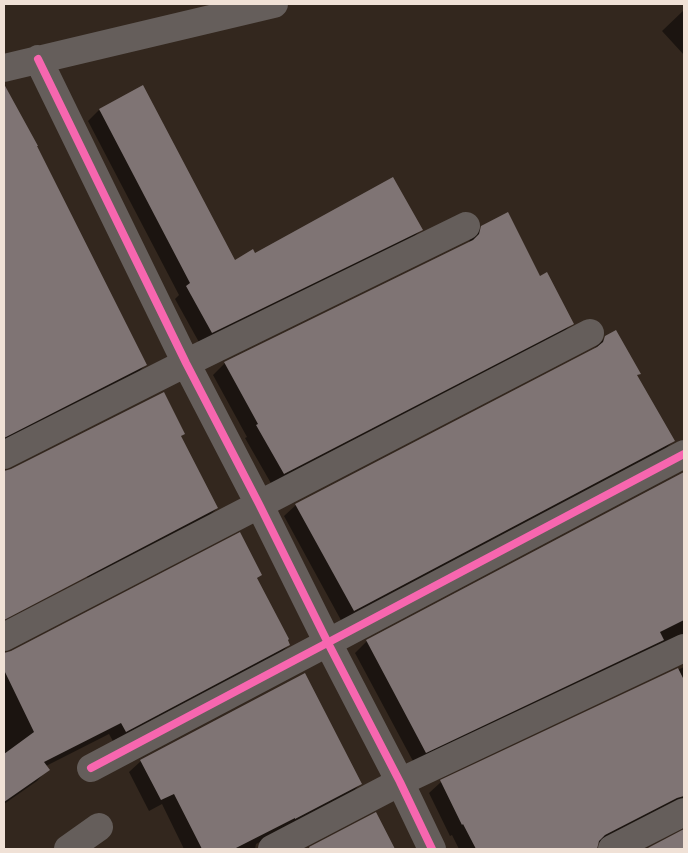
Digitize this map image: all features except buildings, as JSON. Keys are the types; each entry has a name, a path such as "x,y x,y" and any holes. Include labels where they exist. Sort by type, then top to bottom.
{"street":[{"path":"4,68 274,4"},
{"path":"38,60 186,363 400,782 432,849"},
{"path":"4,455 186,363 466,226"},
{"path":"4,637 590,333"},
{"path":"90,768 684,454"},
{"path":"272,849 400,782 684,648"},
{"path":"612,849 684,812"},
{"path":"68,849 99,827"}],"cycle path":[{"path":"38,59 186,363 400,782 432,849"},
{"path":"91,768 684,454"}]}
